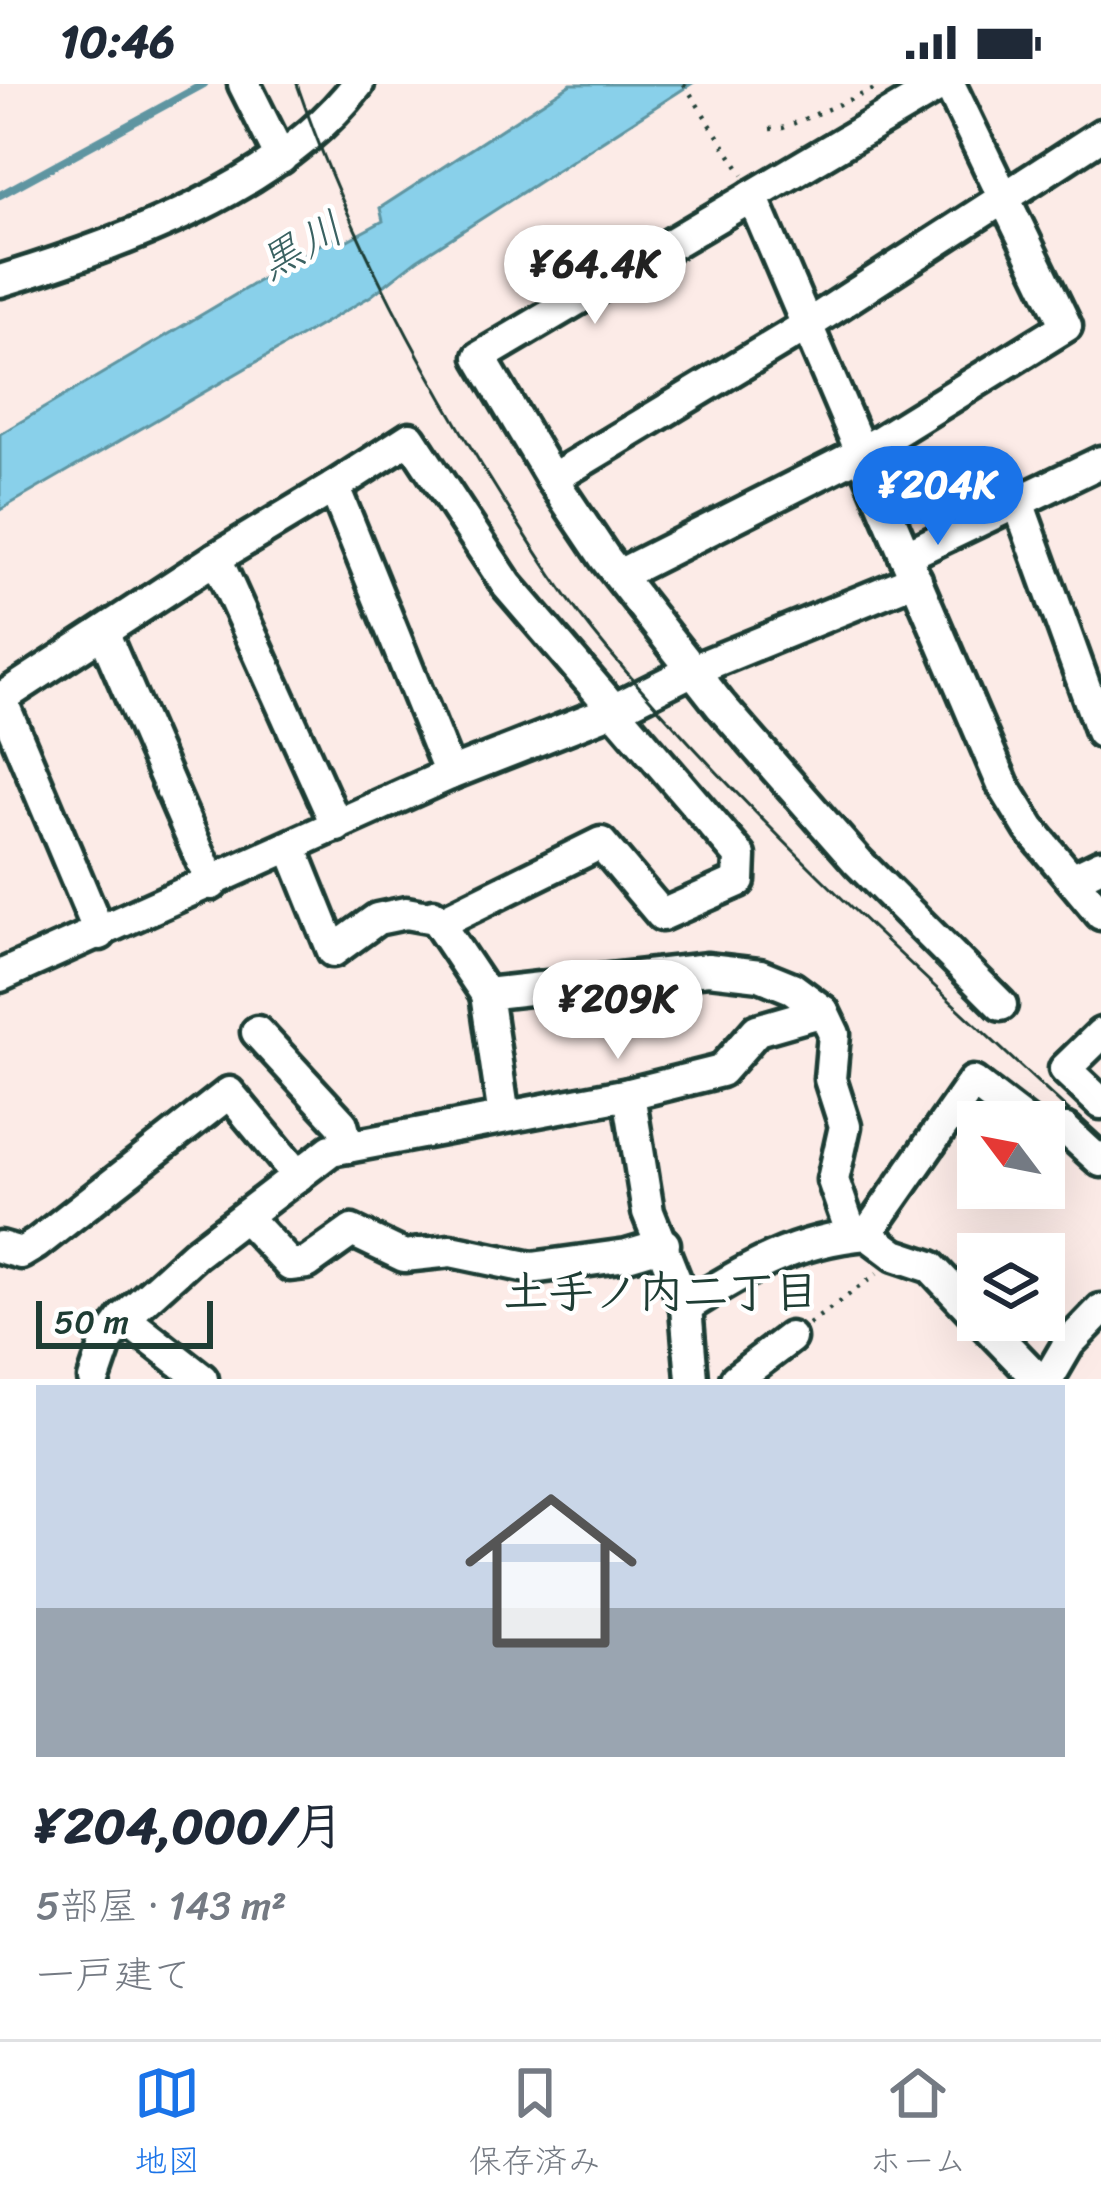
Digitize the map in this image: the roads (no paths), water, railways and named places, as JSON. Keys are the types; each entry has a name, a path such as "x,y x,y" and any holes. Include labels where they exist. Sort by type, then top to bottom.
{"street":[{"path":"244,84 281,158"},
{"path":"0,271 0,280 56,264 213,197 281,158 358,84"},
{"path":"619,575 861,453 1066,326 1006,195 946,84 480,357 552,479 619,575 693,670 858,862 1001,1005"},
{"path":"552,479 809,324 1101,135"},
{"path":"752,196 1003,785 1030,829 1101,914"},
{"path":"100,934 1,699 410,438 507,585 740,856 739,881 662,915 601,843 445,920 406,913 377,919 333,951 291,847"},
{"path":"0,976 450,774 614,710 911,568 1018,502 1101,462"},
{"path":"334,487 450,774"},
{"path":"1018,502 1101,732"},
{"path":"216,558 337,826"},
{"path":"104,634 212,884"},
{"path":"1072,879 1101,865"},
{"path":"434,915 486,994 504,1117"},
{"path":"486,994 708,969 760,975 793,988 823,1011 834,1034 830,1079 844,1126 833,1180 859,1235"},
{"path":"94,1379 106,1341 124,1318 195,1254 331,1150 629,1094 721,1071 757,1030 823,1011"},
{"path":"257,1032 342,1124 348,1147"},
{"path":"1101,1034 1065,1069 1101,1103"},
{"path":"959,1101 973,1082 997,1101"},
{"path":"0,1247 21,1253 36,1244 229,1094 298,1176"},
{"path":"629,1094 648,1212 686,1306 692,1379"},
{"path":"859,1235 957,1103"},
{"path":"1065,1130 1101,1161"},
{"path":"246,1218 290,1265 308,1263 352,1231 404,1256 451,1251 532,1268 627,1255 664,1244"},
{"path":"686,1306 759,1261 832,1237 859,1235 895,1255 931,1267 957,1295"},
{"path":"1048,1379 1069,1343 1101,1310"},
{"path":"124,1318 202,1379"},
{"path":"736,1379 790,1338"},
{"path":"1001,1341 1038,1379"}],"water":[{"path":"571,84 691,84 417,260 371,296 0,510 0,434 331,238 342,243 383,221 380,208"}],"waterway":[{"path":"0,195 204,84"}],"tram line":[{"path":"297,84 362,245 414,348 502,498 578,612 663,714 783,841 1101,1141"}],"district":[{"name":"土手ノ内二丁目","path":"661,1291"}],"water label":[{"name":"黒川","path":"300,245"}]}
